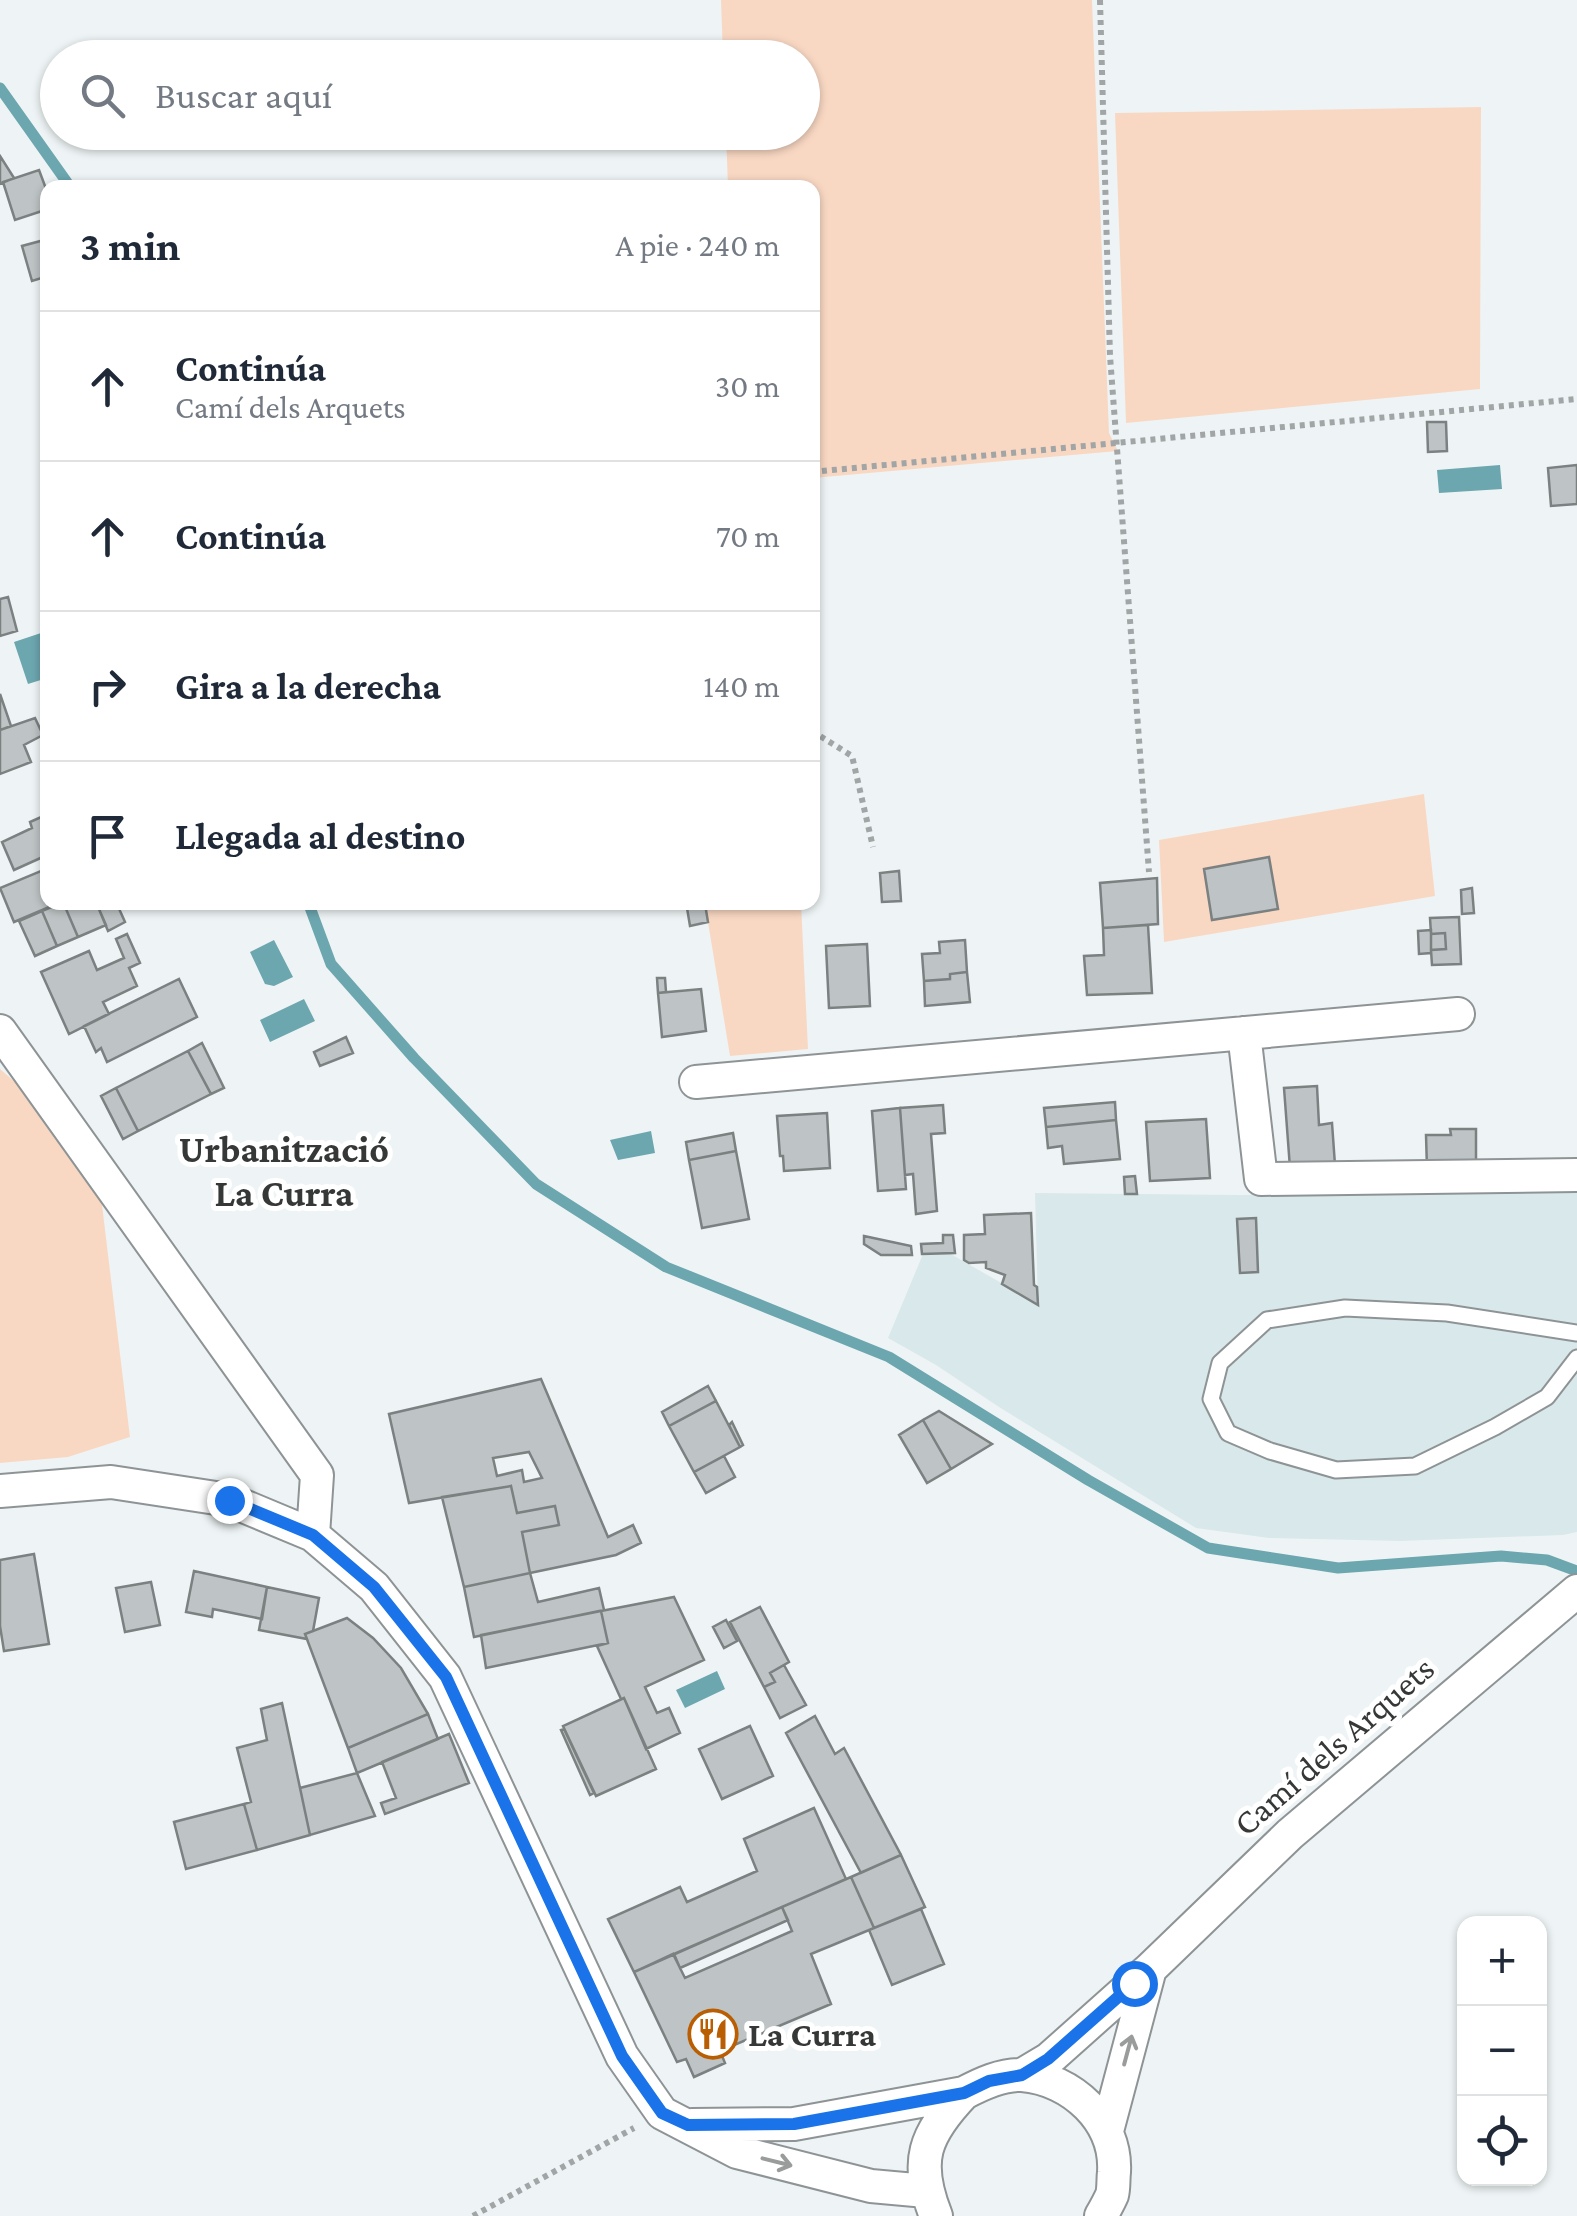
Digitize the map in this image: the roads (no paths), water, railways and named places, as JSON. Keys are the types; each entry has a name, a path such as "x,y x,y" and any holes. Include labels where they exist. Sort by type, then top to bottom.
{"street":[{"path":"696,1082 1458,1014"},
{"path":"0,1031 316,1475 313,1535"},
{"path":"1244,1033 1262,1179 1577,1175"},
{"path":"0,1491 110,1482 229,1500 313,1535 374,1587 446,1677 622,2056 675,2119 737,2152 931,2203 924,2167 931,2134 940,2117 964,2093"},
{"name":"Camí dels Arquets","path":"1022,2075 1048,2059 1150,1970 1290,1834 1576,1591"},
{"path":"1106,2131 1150,1970"},
{"path":"675,2119 794,2124 964,2093 989,2081 1022,2075 1064,2086 1088,2104 1106,2131 1114,2159 1113,2192 1101,2216"}],"lane":[{"path":"1577,1333 1447,1313 1345,1308 1267,1320 1220,1362 1211,1399 1228,1433 1270,1451 1336,1470 1415,1466 1547,1397 1577,1358"}],"water":[{"path":"1500,465 1502,489 1439,493 1437,470"},
{"path":"40,633 40,680 28,684 14,642"},
{"path":"274,940 293,977 274,986 265,984 250,952"},
{"path":"304,999 315,1021 270,1042 260,1020"},
{"path":"651,1131 655,1153 618,1160 610,1140"},
{"path":"717,1671 725,1689 685,1708 676,1690"}],"waterway":[{"path":"0,88 40,144"},
{"path":"44,150 65,180"},
{"path":"311,910 331,964 414,1058 536,1184 666,1267 889,1357 1088,1480 1208,1548 1338,1568 1501,1556 1547,1560 1577,1571"}],"place":[{"name":"La Curra","path":"713,2034"}],"district":[{"name":"Urbanització La Curra","path":"284,1171"}]}
